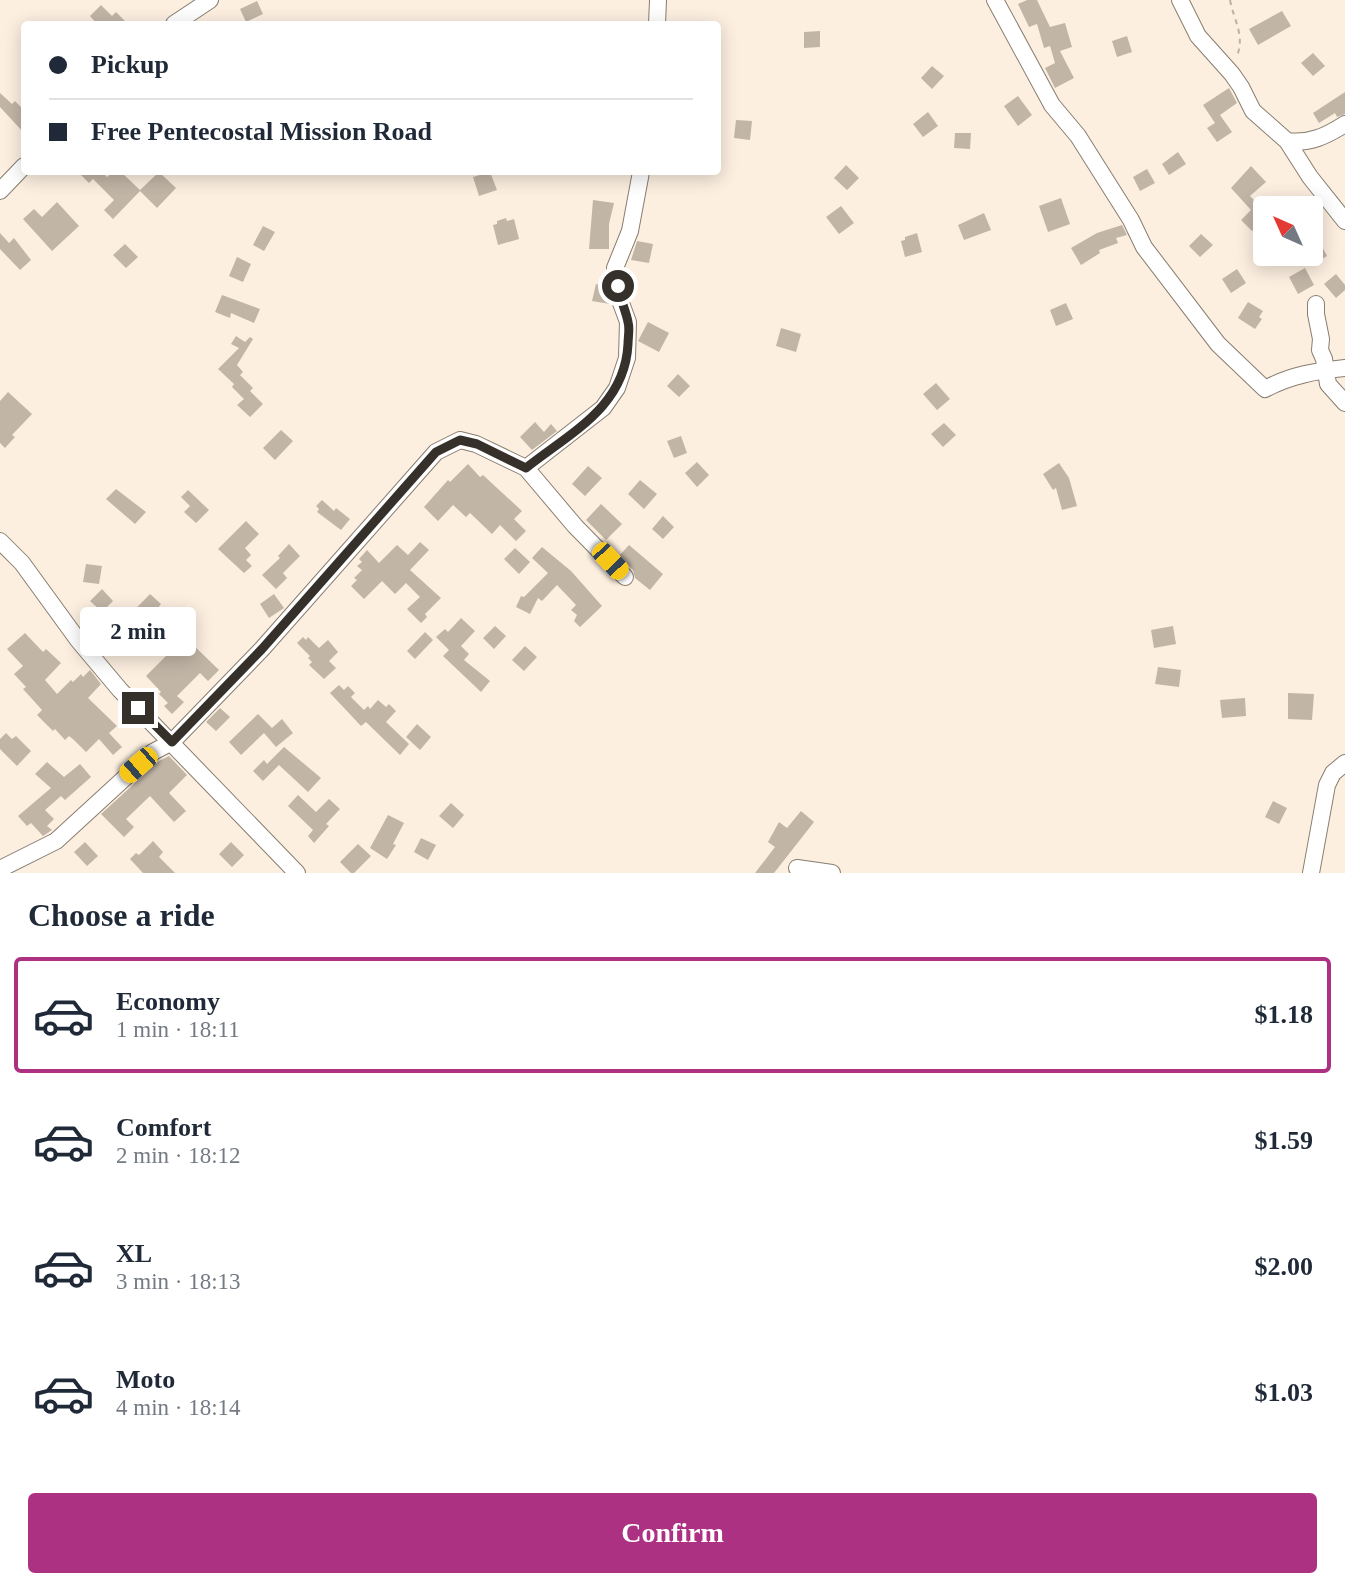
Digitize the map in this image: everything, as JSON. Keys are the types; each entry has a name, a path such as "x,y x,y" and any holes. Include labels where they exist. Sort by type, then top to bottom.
{"street":[{"path":"657,21 658,0"},
{"path":"995,0 1052,105 1078,136 1131,220 1144,247 1218,344 1265,389 1282,380 1345,368"},
{"path":"1180,0 1198,36 1232,74 1253,111 1287,141 1310,177 1345,221"},
{"path":"178,21 201,2"},
{"path":"1287,141 1301,143 1324,137 1345,124"},
{"path":"0,191 21,169"},
{"path":"526,468 603,408 617,388 627,358 628,323 621,303 615,268 630,231 640,175"},
{"path":"1316,304 1320,350 1328,384 1345,403"},
{"path":"0,869 56,841 153,752 172,742 262,649 436,452 460,440 477,444 526,468 567,518 625,577"},
{"path":"0,541 22,563 78,640 120,690 298,873"},
{"path":"1311,873 1327,785 1333,773 1345,763"},
{"path":"797,868 832,873"}],"path":[{"path":"1230,0 1241,32 1241,46 1232,74"}],"building":[{"path":"1037,0 1050,27 1065,23 1072,47 1060,51 1074,78 1055,88 1045,68 1055,63 1050,46 1044,48 1037,24 1029,27 1018,4"},
{"path":"257,1 263,14 246,21 240,9"},
{"path":"101,5 112,16 116,12 125,21 94,21 90,16"},
{"path":"1282,11 1291,26 1258,45 1249,29"},
{"path":"820,31 820,47 804,48 804,32"},
{"path":"1127,36 1132,52 1117,57 1112,41"},
{"path":"1313,53 1325,66 1313,76 1301,63"},
{"path":"932,66 944,76 932,89 921,78"},
{"path":"1229,88 1237,103 1220,115 1232,132 1217,142 1207,128 1215,123 1203,105"},
{"path":"1345,92 1345,114 1337,117 1335,113 1319,123 1313,113"},
{"path":"0,93 12,104 15,101 21,107 21,130 0,107"},
{"path":"1018,96 1032,115 1018,126 1004,106"},
{"path":"928,112 938,126 923,137 913,124"},
{"path":"736,120 752,121 750,140 734,138"},
{"path":"955,133 971,133 970,149 954,148"},
{"path":"1178,152 1186,164 1169,175 1162,164"},
{"path":"846,165 859,178 847,190 834,178"},
{"path":"1251,166 1266,182 1250,196 1253,199 1252,231 1241,220 1251,210 1231,188"},
{"path":"1147,169 1155,183 1140,191 1133,177"},
{"path":"81,175 124,175 140,190 156,175 162,175 176,188 157,208 140,191 113,219 104,210 114,200 93,179 89,183"},
{"path":"491,175 497,190 479,196 473,177"},
{"path":"1061,198 1070,224 1048,232 1039,206"},
{"path":"593,200 614,203 609,224 609,249 589,249"},
{"path":"57,202 79,226 52,251 23,219 34,209 42,217"},
{"path":"841,206 854,223 839,234 826,217"},
{"path":"984,213 991,230 964,240 958,225"},
{"path":"506,218 507,221 514,219 519,239 498,245 493,225"},
{"path":"1122,225 1127,235 1116,238 1118,243 1099,250 1100,253 1081,265 1071,248 1097,233"},
{"path":"263,226 275,232 264,251 253,245"},
{"path":"0,233 9,243 14,238 31,260 20,270 0,249"},
{"path":"917,233 922,252 905,257 901,241"},
{"path":"1201,234 1213,245 1200,257 1189,246"},
{"path":"637,241 653,244 649,263 631,260"},
{"path":"125,244 138,257 126,268 113,255"},
{"path":"237,257 251,264 243,282 229,276"},
{"path":"1305,268 1314,285 1298,294 1289,277"},
{"path":"1237,269 1246,283 1231,293 1222,279"},
{"path":"1336,274 1345,285 1345,290 1336,298 1324,284"},
{"path":"596,284 607,286 610,304 592,301"},
{"path":"222,295 260,309 254,323 231,313 230,318 215,312"},
{"path":"1248,302 1263,311 1259,317 1262,319 1255,329 1238,318"},
{"path":"1066,303 1073,319 1056,326 1050,310"},
{"path":"648,322 669,333 659,352 638,341"},
{"path":"781,328 801,334 796,352 776,346"},
{"path":"236,336 245,342 250,337 253,339 237,365 243,372 240,375 253,388 250,391 263,404 250,417 237,405 244,399 232,387 234,384 218,369 239,348 231,344"},
{"path":"678,374 690,386 679,397 667,386"},
{"path":"936,383 950,399 937,410 923,394"},
{"path":"8,392 32,414 12,435 15,437 5,448 0,443 0,401"},
{"path":"535,422 544,432 551,424 557,431 532,450 520,437"},
{"path":"944,423 956,435 943,447 931,434"},
{"path":"281,430 293,441 275,460 263,448"},
{"path":"681,436 687,453 674,458 667,441"},
{"path":"697,462 709,475 697,487 685,473"},
{"path":"1059,463 1069,478 1077,506 1062,510 1056,488 1053,490 1043,474"},
{"path":"468,464 522,511 514,519 526,531 516,541 500,525 492,534 470,513 466,517 453,505 438,521 424,507 448,480 450,482"},
{"path":"588,466 602,478 585,496 572,484"},
{"path":"640,480 657,494 644,509 628,494"},
{"path":"116,489 146,512 135,524 106,499"},
{"path":"188,490 209,510 196,523 184,512 190,506 181,497"},
{"path":"322,500 334,511 336,508 350,519 341,530 317,512 319,509 316,506"},
{"path":"601,504 622,524 606,540 586,520"},
{"path":"663,516 674,527 663,539 652,529"},
{"path":"246,521 259,534 245,548 251,555 246,560 252,566 244,573 218,549"},
{"path":"420,542 429,550 410,570 441,598 425,614 427,617 421,623 407,609 420,597 406,583 395,594 382,581 364,599 351,586 362,570 357,566 362,562 359,559 367,550 379,563 397,545 408,555"},
{"path":"289,544 300,556 283,573 287,578 276,589 262,575 280,558 278,556"},
{"path":"629,545 663,574 650,590 635,578 633,570 619,556"},
{"path":"542,547 571,571 602,606 580,627 574,621 577,615 571,610 576,605 557,585 542,601 538,598 530,614 516,607 521,596 524,597 548,573 532,558"},
{"path":"515,548 530,562 519,574 504,559"},
{"path":"86,564 102,566 99,584 83,582"},
{"path":"102,589 113,601 102,612 90,601"},
{"path":"150,594 161,604 158,608 170,620 160,629 154,622 144,632 140,628 121,648 109,636"},
{"path":"274,594 284,608 269,618 260,604"},
{"path":"461,618 475,631 461,646 469,654 464,660 490,681 481,692 443,656 449,650 436,637 445,629 448,632"},
{"path":"495,626 506,636 494,649 483,638"},
{"path":"1173,626 1176,644 1154,648 1151,630"},
{"path":"425,632 433,640 415,659 407,651"},
{"path":"25,633 43,652 46,649 61,663 45,680 57,694 71,680 73,682 81,674 83,677 90,670 101,684 88,698 117,726 109,733 122,747 113,755 99,739 86,752 69,736 65,740 55,729 53,731 37,715 42,710 23,689 26,687 14,674 23,666 7,649"},
{"path":"185,637 219,670 208,681 200,673 177,696 184,702 172,714 164,706 168,703 159,694 161,692 146,676"},
{"path":"303,637 306,640 308,637 319,648 328,640 338,652 329,661 336,668 324,679 309,665 312,662 308,658 310,656 297,643"},
{"path":"525,646 537,657 524,671 512,660"},
{"path":"1158,667 1181,670 1179,687 1155,684"},
{"path":"339,685 344,690 348,686 355,693 351,697 364,710 368,706 370,709 378,700 386,707 389,704 396,711 386,722 409,744 400,755 366,722 361,726 330,693"},
{"path":"1288,693 1314,694 1312,720 1288,719"},
{"path":"1245,698 1246,716 1222,718 1220,700"},
{"path":"220,708 230,717 216,731 206,722"},
{"path":"258,714 272,728 282,719 293,733 276,747 264,733 241,755 229,742"},
{"path":"417,724 431,737 420,750 406,737"},
{"path":"6,733 12,739 16,736 31,751 17,766 0,749 0,739"},
{"path":"284,747 321,778 308,792 279,765 263,781 253,771 264,760 267,764"},
{"path":"169,756 187,775 169,793 186,811 174,822 150,796 126,819 134,827 124,837 101,814 159,761"},
{"path":"47,762 64,777 80,764 91,777 65,800 61,796 45,810 54,819 47,826 52,830 43,836 31,823 27,826 18,816 51,788 35,774"},
{"path":"298,795 316,812 329,799 340,809 314,843 308,836 313,830 288,806"},
{"path":"1273,801 1287,808 1279,824 1265,817"},
{"path":"451,803 464,815 453,828 439,816"},
{"path":"801,811 814,822 774,873 755,873 775,847 768,842 779,822 787,828"},
{"path":"388,815 404,823 393,844 396,845 387,859 370,848"},
{"path":"421,838 436,845 428,860 414,852"},
{"path":"153,841 163,852 159,857 175,873 143,873 130,859 136,853 139,855"},
{"path":"85,842 98,856 87,866 74,852"},
{"path":"231,842 244,855 232,867 219,854"},
{"path":"358,844 371,856 351,873 340,862"}],"route":[{"path":"138,708 172,742 262,649 436,452 460,440 477,444 526,468 603,408 617,388 627,358 628,323 618,286"}]}
